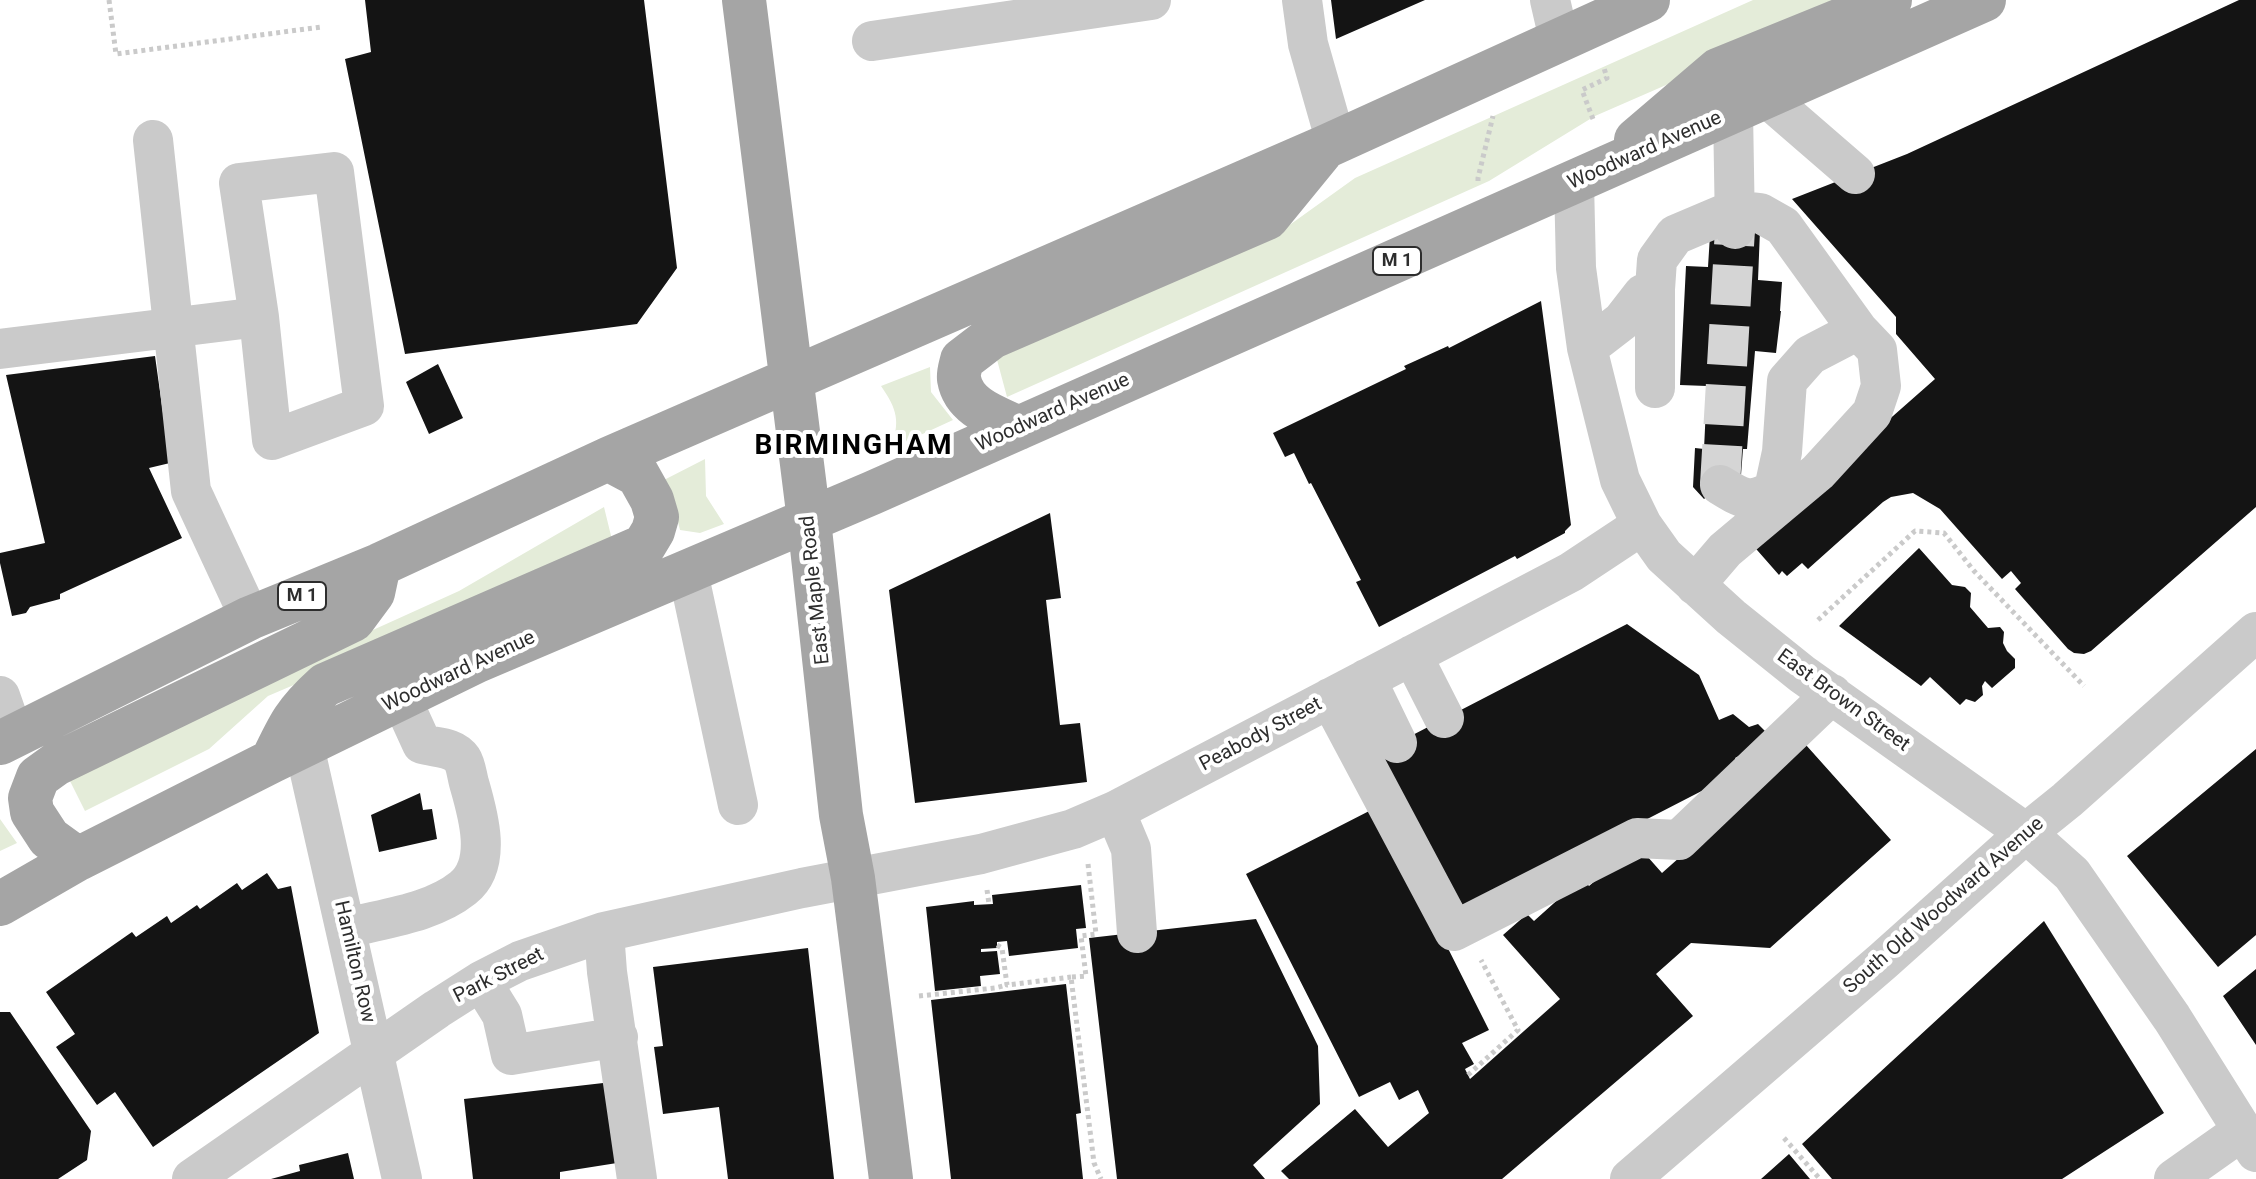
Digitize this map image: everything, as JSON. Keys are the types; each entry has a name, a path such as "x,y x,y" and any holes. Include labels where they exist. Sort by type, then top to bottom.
{"main road":[{"name":"East Maple Road","path":"744,0 809,520 841,815 853,878 891,1179"},
{"name":"M 1","path":"7,740 250,618 379,565 608,459 1330,144 1555,20 1648,0"},
{"path":"1588,176 1718,70 1890,0"},
{"name":"Woodward Avenue","path":"0,904 78,859 477,661 1019,428 1984,0"},
{"path":"1019,428 980,410 966,395 959,378 962,360 992,337 1267,218 1330,144"},
{"path":"288,753 291,721 302,705 325,685 644,546 657,517 652,500 638,475 608,459"},
{"path":"78,859 49,838 32,812 30,798 38,777 56,764 353,620 373,593 379,565"}],"street":[{"path":"872,41 1151,0"},
{"path":"1302,0 1308,44 1330,144"},
{"path":"1735,220 1750,104 1855,174"},
{"path":"153,140 191,491 250,618"},
{"path":"334,172 364,406 272,440 259,317 239,183 334,172"},
{"name":"East Brown Street","path":"1588,176 1576,268 1587,348 1620,480 1642,525 1664,556 1731,617 1832,694 2026,833 2072,874 2172,1018 2249,1142"},
{"path":"1655,388 1657,260 1675,235 1760,213 1783,226 1858,330 1877,350 1881,386 1872,413 1818,472 1725,550 1695,585"},
{"path":"1587,348 1622,321 1643,294 1655,289"},
{"path":"0,349 259,317"},
{"path":"1720,485 1742,499 1762,498 1774,489 1782,452 1787,381 1810,355 1858,330"},
{"name":"Peabody Street","path":"853,878 981,854 1073,829 1115,811 1571,572 1642,525"},
{"path":"688,572 738,805"},
{"name":"South Old Woodward Avenue","path":"1630,1179 2256,632"},
{"path":"1389,667 1421,730 1389,667"},
{"path":"1330,698 1454,931 1637,838 1679,840 1832,694"},
{"path":"0,696 7,740"},
{"path":"347,928 445,900 465,887 479,866 480,830 461,758 448,749 422,744 401,698"},
{"name":"Hamilton Row","path":"288,753 347,928 402,1179"},
{"path":"1115,811 1131,849 1150,931"},
{"name":"Park Street","path":"192,1179 481,981 520,961 604,932 853,878"},
{"path":"604,932 637,1179"},
{"path":"481,981 502,1015 511,1055 618,1037"},
{"path":"2174,1179 2249,1142"}],"path":[{"path":"109,0 116,54 321,27"},
{"path":"1593,119 1582,90 1607,78 1604,68"},
{"path":"1480,188 1478,178 1493,116"},
{"path":"1818,620 1915,531 1944,533 1974,571 2084,686"},
{"path":"919,996 1086,976 1081,936 1096,934 1088,864"},
{"path":"987,890 989,904"},
{"path":"1464,926 1518,1030 1468,1075"},
{"path":"997,945 1002,948 1007,985"},
{"path":"1071,977 1094,1163 1101,1179"},
{"path":"1784,1138 1820,1179"}],"green space":[{"path":"1753,0 1861,0 1595,116 1489,181 1007,397 996,356 1277,234 1355,178"},
{"path":"930,367 931,392 953,420 890,449 896,416 881,386"},
{"path":"705,459 706,496 724,524 700,533 680,530 674,506 662,481"},
{"path":"604,507 614,548 268,696 209,749 85,811 67,775 267,678 459,591"},
{"path":"0,819 17,843 0,851"}],"building":[{"path":"365,0 644,0 677,268 637,324 405,354 345,59 371,52"},
{"path":"1331,0 1425,0 1336,39"},
{"path":"2239,0 2256,0 2256,507 2084,654 2068,649 2015,589 2021,583 2011,571 2002,579 1940,509 1913,493 1891,497 1883,502 1808,569 1802,563 1787,576 1782,571 1779,575 1750,542 1935,379 1896,334 1896,317 1792,199 1907,154"},
{"path":"1760,230 1758,280 1782,282 1776,353 1755,351 1747,449 1743,449 1741,475 1732,474 1704,499 1693,487 1695,448 1704,449 1707,386 1680,385 1686,266 1708,267 1710,235"},
{"path":"1541,301 1571,525 1565,533 1517,559 1515,556 1379,627 1356,582 1361,580 1311,483 1294,453 1285,457 1273,433"},
{"path":"155,356 170,463 149,468 182,538 60,594 60,599 30,607 26,613 12,616 0,553 45,543 6,375"},
{"path":"438,364 463,418 429,434 406,382"},
{"path":"1050,513 1061,598 1046,600 1060,725 1080,723 1087,782 915,803 889,590"},
{"path":"1919,548 1952,585 1965,587 1971,593 1970,607 1988,628 2000,627 2004,632 2003,643 2015,659 2015,668 1992,688 1985,681 1983,695 1975,702 1966,699 1960,705 1930,677 1921,686 1839,626"},
{"path":"1627,624 1699,675 1719,720 1733,714 1749,727 1758,724 1773,739 1735,758 1740,767 1723,780 1457,917 1374,755"},
{"path":"1806,745 1891,840 1770,948 1691,943 1656,974 1693,1016 1502,1179 1289,1179 1281,1171 1355,1109 1388,1147 1429,1113 1418,1090 1399,1100 1390,1082 1359,1097 1246,874 1377,807 1489,1030 1462,1043 1474,1064 1465,1069 1470,1079 1560,999 1503,935 1527,914 1534,921 1582,878 1589,886 1639,847 1662,873"},
{"path":"2256,749 2256,935 2218,967 2127,856"},
{"path":"420,793 423,810 432,809 437,839 379,852 371,815"},
{"path":"267,873 278,889 291,886 319,1033 153,1147 115,1092 97,1105 56,1047 75,1034 46,992 132,932 136,937 167,916 171,923 197,905 200,909 237,883 242,890"},
{"path":"1081,885 1086,928 1076,929 1078,948 1009,956 1007,941 997,942 997,948 981,949 981,952 997,951 1000,974 980,976 981,986 935,991 926,907 974,901 974,905 993,904 992,895"},
{"path":"1256,919 1318,1046 1320,1104 1253,1165 1265,1179 1117,1179 1089,938"},
{"path":"2044,921 2164,1113 2062,1179 1832,1179 1802,1144"},
{"path":"808,948 834,1179 728,1179 719,1107 663,1114 654,1047 663,1046 653,967"},
{"path":"2256,969 2256,1045 2223,996"},
{"path":"1066,984 1081,1113 1076,1114 1083,1179 951,1179 931,1000"},
{"path":"0,1012 10,1012 91,1131 87,1160 58,1179 0,1179"},
{"path":"612,1082 617,1163 560,1172 560,1179 473,1179 464,1099"},
{"path":"348,1153 354,1179 271,1179 300,1171 299,1165"},
{"path":"1789,1154 1810,1179 1761,1179"}],"tunnel":[{"path":"1720,485 1735,229"}],"district":[{"name":"BIRMINGHAM","path":"854,447"}]}
